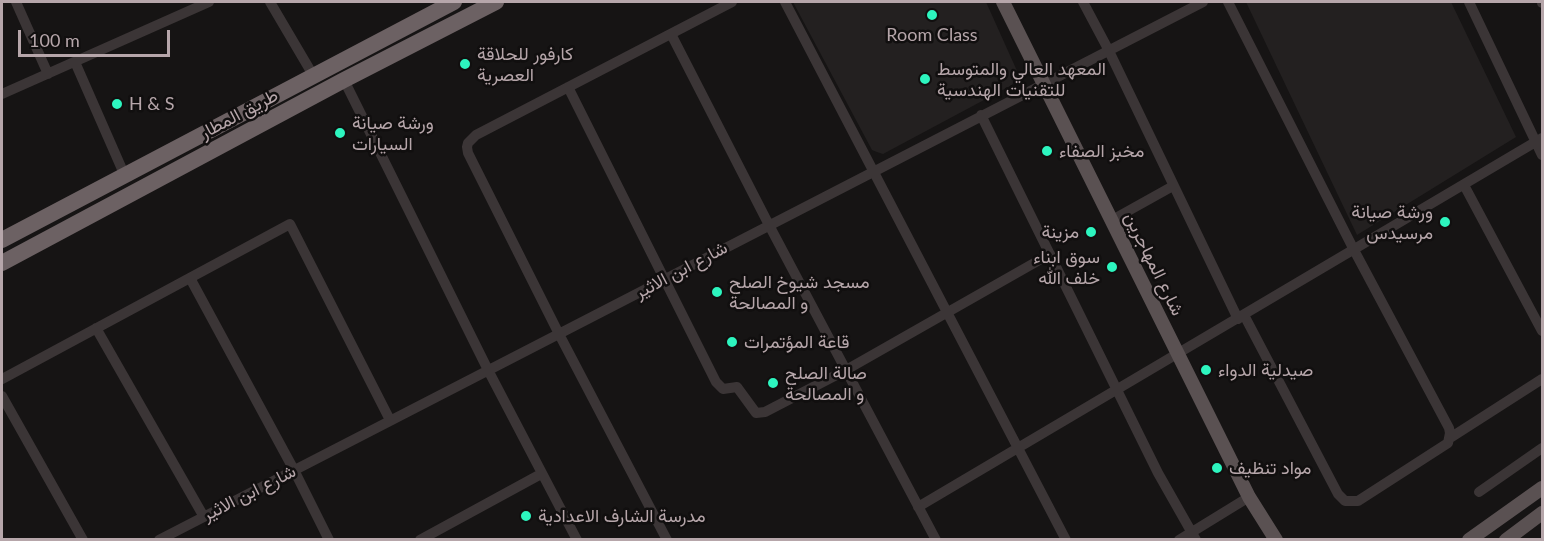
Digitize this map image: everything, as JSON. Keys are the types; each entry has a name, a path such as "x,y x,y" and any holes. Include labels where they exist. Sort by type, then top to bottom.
{"highway":[{"name":"طريق المطار","path":"2,240 454,2"},
{"name":"طريق المطار","path":"2,263 344,80 496,2"}],"main road":[{"name":"شارع المهاجرين","path":"1003,2 1250,497 1275,540"},
{"path":"1469,540 1542,488"},
{"path":"1506,540 1542,513"}],"street":[{"path":"16,2 48,74"},
{"path":"2,94 209,2"},
{"path":"270,2 313,75"},
{"path":"667,540 559,333 467,147 476,135 732,2"},
{"path":"785,2 1066,540"},
{"path":"1083,2 1173,186 1241,317 1338,494 1345,501 1358,501 1444,447 1450,438 1542,379"},
{"name":"شارع ابن الاثير","path":"159,540 873,170 1203,2"},
{"path":"1228,2 1354,250 1449,428 1450,438"},
{"path":"1469,2 1539,140 1542,155"},
{"path":"670,34 936,540"},
{"path":"75,62 125,176"},
{"path":"344,80 488,370 577,540"},
{"path":"568,87 719,387 723,389 737,387 756,412 765,412 846,370 1050,254"},
{"path":"981,115 1158,474 1193,536"},
{"path":"918,507 1539,140"},
{"path":"1464,184 1542,331"},
{"path":"1112,220 1173,186"},
{"path":"2,379 290,224 390,420"},
{"path":"190,278 294,470 328,540"},
{"path":"96,328 204,517"},
{"path":"2,396 83,540"},
{"path":"1479,492 1542,448"},
{"path":"420,540 541,474"},
{"path":"1179,540 1193,536 1250,497"}],"shaded area":[{"name":"المعهد العالي والمتوسط للتقنيات الهندسية","path":"793,2 986,2 1018,73 1012,85 883,154 872,150"},
{"path":"1246,2 1451,2 1516,137 1357,235"}],"place":[{"name":"Room Class","path":"932,15"},
{"name":"كارفور للحلاقة العصرية","path":"465,64"},
{"name":"المعهد العالي والمتوسط للتقنيات الهندسية","path":"925,79"},
{"name":"H & S","path":"117,104"},
{"name":"ورشة صيانة السيارات","path":"340,133"},
{"name":"مخبز الصفاء","path":"1047,151"},
{"name":"ورشة صيانة مرسيدس","path":"1445,222"},
{"name":"مزينة","path":"1091,232"},
{"name":"سوق ابناء خلف الله","path":"1112,267"},
{"name":"مسجد شيوخ الصلح و المصالحة","path":"717,292"},
{"name":"قاعة المؤتمرات","path":"732,342"},
{"name":"صيدلية الدواء","path":"1206,370"},
{"name":"صالة الصلح و المصالحة","path":"773,383"},
{"name":"مواد تنظيف","path":"1217,468"},
{"name":"مدرسة الشارف الاعدادية","path":"526,516"}]}
